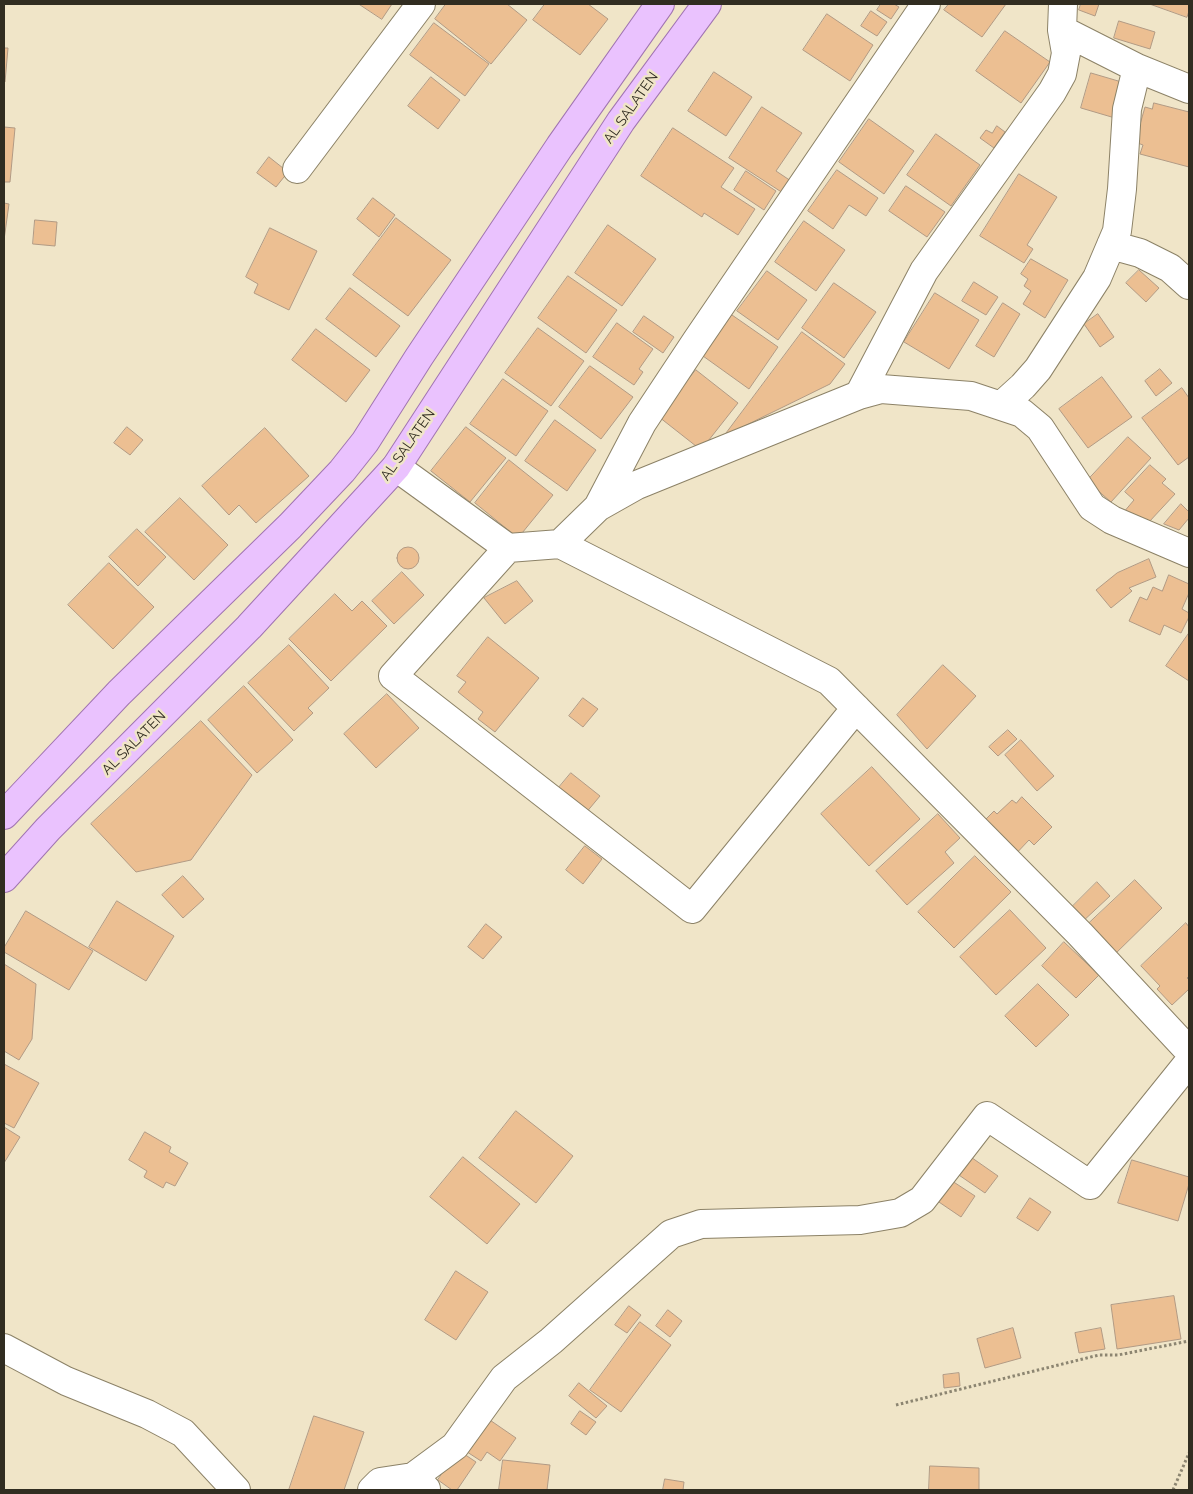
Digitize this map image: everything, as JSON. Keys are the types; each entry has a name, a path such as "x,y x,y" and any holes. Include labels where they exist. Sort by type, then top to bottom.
{"main road":[{"path":"4,815 119,693 290,526 354,457 554,155 660,4"},
{"name":"AL SALATEN","path":"4,878 48,829 249,628 396,468 620,121 707,4"}],"street":[{"path":"297,169 421,4"},
{"path":"598,507 642,424 926,4"},
{"path":"859,395 924,271 1056,86 1062,74 1066,53 1062,30 1063,4"},
{"path":"1062,30 1137,68 1189,89"},
{"path":"1002,405 1038,369 1097,278 1117,232 1127,109 1137,68"},
{"path":"1111,245 1140,254 1170,268 1189,285"},
{"path":"560,544 598,507 637,485 859,395 881,389 972,396 1022,412 1040,428 1076,486 1092,507 1112,520 1189,553"},
{"path":"396,468 508,548 560,544 829,682 1080,934 1189,1050"},
{"path":"508,548 393,676 692,909 856,708"},
{"path":"372,1490 380,1482 420,1484 455,1446 504,1378 551,1341 671,1234 701,1224 860,1220 900,1213 922,1200 987,1116 1090,1184 1189,1062"},
{"path":"4,1348 66,1381 147,1414 183,1433 236,1490"}],"path":[{"path":"896,1405 1098,1355 1118,1355 1189,1341"},
{"path":"1173,1490 1189,1453"}],"building":[{"path":"359,4 392,4 382,19"},
{"path":"446,4 507,4 527,20 491,64 435,19"},
{"path":"545,4 588,4 608,19 580,55 533,20"},
{"path":"881,4 894,4 899,7 891,19 877,10"},
{"path":"949,4 1006,4 982,37 944,10"},
{"path":"1081,4 1099,4 1095,16 1079,10"},
{"path":"1150,4 1189,4 1189,11 1187,17"},
{"path":"871,11 887,22 877,36 861,26"},
{"path":"827,14 873,45 850,81 803,50"},
{"path":"1119,21 1155,32 1150,49 1114,38"},
{"path":"434,23 489,64 465,96 410,55"},
{"path":"1005,31 1050,62 1021,103 976,71"},
{"path":"4,48 8,48 5,82 4,81"},
{"path":"714,72 752,97 726,136 688,111"},
{"path":"1091,73 1125,83 1115,118 1081,108"},
{"path":"431,77 460,100 438,129 408,106"},
{"path":"1154,103 1189,112 1189,167 1140,154 1143,145 1135,142 1145,107 1152,109"},
{"path":"762,107 802,133 776,171 791,181 783,193 729,158"},
{"path":"869,119 914,151 884,194 839,162"},
{"path":"997,126 1005,132 994,148 980,138 986,130 992,133"},
{"path":"4,127 15,128 10,182 4,182"},
{"path":"673,128 734,168 721,187 755,209 738,235 704,213 702,217 641,176"},
{"path":"936,134 980,165 951,206 907,175"},
{"path":"269,157 288,172 276,187 257,173"},
{"path":"837,170 878,198 866,216 849,205 833,229 808,211"},
{"path":"746,171 776,191 764,210 734,190"},
{"path":"1019,174 1057,197 1027,245 1033,249 1024,263 980,236"},
{"path":"906,186 945,212 927,237 889,211"},
{"path":"373,198 395,215 379,237 357,219"},
{"path":"4,203 9,204 4,240"},
{"path":"396,218 451,260 408,316 353,275"},
{"path":"35,220 57,222 55,246 33,244"},
{"path":"804,221 845,250 816,291 775,262"},
{"path":"608,225 656,259 622,306 575,273"},
{"path":"270,228 317,251 289,310 254,293 258,284 246,277"},
{"path":"1031,259 1068,280 1045,318 1023,304 1031,291 1024,286 1028,279 1021,274"},
{"path":"1139,270 1159,288 1146,302 1126,283"},
{"path":"767,271 807,300 778,340 737,311"},
{"path":"568,276 617,310 586,353 538,318"},
{"path":"974,282 998,297 986,315 962,301"},
{"path":"834,283 876,312 844,358 802,328"},
{"path":"350,288 400,326 376,357 326,319"},
{"path":"935,293 979,320 949,369 904,342"},
{"path":"1003,303 1020,314 994,357 976,346"},
{"path":"1098,314 1114,337 1100,347 1084,324"},
{"path":"732,315 778,347 749,389 703,356"},
{"path":"644,316 674,337 663,353 633,332"},
{"path":"617,323 653,349 639,369 643,372 634,385 593,357"},
{"path":"538,328 584,361 551,406 505,373"},
{"path":"316,329 370,370 346,402 292,360"},
{"path":"802,332 845,364 830,384 724,436"},
{"path":"590,366 633,397 601,439 559,407"},
{"path":"1160,369 1172,383 1156,396 1145,381"},
{"path":"696,370 738,403 701,450 659,417"},
{"path":"1102,377 1132,417 1088,448 1059,409"},
{"path":"503,379 548,411 516,456 470,424"},
{"path":"1182,388 1189,398 1189,457 1178,465 1142,418"},
{"path":"555,420 596,450 567,491 525,461"},
{"path":"127,427 143,440 130,455 114,443"},
{"path":"466,427 506,458 470,502 431,471"},
{"path":"265,428 309,476 256,523 239,505 229,515 202,486"},
{"path":"1128,437 1151,458 1111,502 1087,481"},
{"path":"509,460 553,495 518,538 475,503"},
{"path":"1150,465 1166,479 1162,483 1175,494 1149,522 1123,513 1134,500 1125,492"},
{"path":"180,498 228,545 194,580 145,532"},
{"path":"1181,504 1189,512 1189,518 1179,530 1164,524"},
{"path":"137,529 166,557 138,586 109,557"},
{"path":"408,547 416,550 419,558 416,566 408,569 400,566 397,558 400,550"},
{"path":"1149,559 1156,577 1129,588 1132,591 1111,608 1096,590 1117,573"},
{"path":"109,563 154,607 113,649 68,605"},
{"path":"402,572 424,595 394,624 372,601"},
{"path":"1169,575 1189,584 1189,593 1182,609 1189,613 1189,617 1181,633 1164,625 1160,635 1129,621 1140,597 1147,600 1153,587 1162,591"},
{"path":"517,581 533,601 505,624 484,598"},
{"path":"335,594 352,611 362,601 387,626 331,681 289,639"},
{"path":"1189,633 1189,681 1166,666"},
{"path":"488,637 539,678 495,732 478,719 483,712 458,692 466,682 457,676"},
{"path":"289,645 329,688 308,708 313,713 294,731 248,683"},
{"path":"943,665 976,696 927,749 897,715"},
{"path":"244,686 293,740 257,773 208,720"},
{"path":"387,694 419,728 376,768 344,734"},
{"path":"583,698 598,709 583,727 569,716"},
{"path":"201,721 252,775 191,860 136,872 91,824"},
{"path":"1008,730 1017,739 998,756 989,747"},
{"path":"1021,740 1054,776 1037,791 1005,755"},
{"path":"872,767 920,819 869,866 821,814"},
{"path":"571,773 600,796 585,814 556,791"},
{"path":"1022,797 1052,827 1034,845 1029,840 1011,859 978,827 994,811 997,814 1012,800 1016,803"},
{"path":"938,814 960,838 945,852 954,863 907,905 876,871"},
{"path":"585,846 602,859 583,884 566,870"},
{"path":"975,856 1011,892 954,948 918,912"},
{"path":"183,876 204,899 183,918 162,895"},
{"path":"1135,880 1162,908 1113,956 1085,927"},
{"path":"1097,882 1110,896 1081,923 1069,910"},
{"path":"117,901 174,936 146,981 89,947"},
{"path":"1010,910 1046,948 996,995 960,957"},
{"path":"26,911 93,951 69,990 4,952 4,948"},
{"path":"1186,923 1189,927 1189,976 1187,978 1189,980 1189,989 1172,1005 1157,989 1160,986 1141,966"},
{"path":"486,924 502,937 483,959 468,947"},
{"path":"1064,942 1099,975 1076,998 1042,966"},
{"path":"4,964 36,984 32,1039 19,1060 4,1051"},
{"path":"1038,984 1069,1015 1036,1047 1005,1016"},
{"path":"4,1064 39,1083 14,1128 4,1123"},
{"path":"516,1111 573,1156 536,1203 479,1158"},
{"path":"4,1127 20,1137 4,1163"},
{"path":"145,1132 171,1147 169,1152 188,1163 175,1186 166,1182 163,1188 144,1177 147,1171 129,1160"},
{"path":"965,1153 998,1176 985,1193 953,1171"},
{"path":"463,1157 520,1204 487,1244 430,1197"},
{"path":"1132,1160 1189,1177 1189,1184 1178,1221 1118,1203"},
{"path":"946,1177 975,1196 961,1217 933,1198"},
{"path":"1030,1198 1051,1212 1038,1231 1017,1218"},
{"path":"456,1271 488,1292 456,1340 425,1320"},
{"path":"1174,1296 1181,1339 1117,1349 1111,1305"},
{"path":"629,1306 641,1315 627,1333 615,1325"},
{"path":"668,1310 682,1321 670,1337 656,1326"},
{"path":"640,1322 671,1345 621,1412 590,1390"},
{"path":"1013,1328 1021,1358 985,1368 977,1339"},
{"path":"1101,1328 1105,1349 1079,1353 1075,1333"},
{"path":"959,1373 960,1386 944,1388 943,1375"},
{"path":"579,1383 607,1406 596,1418 569,1396"},
{"path":"580,1411 596,1422 586,1435 571,1424"},
{"path":"314,1416 364,1432 344,1490 289,1490"},
{"path":"484,1416 516,1438 500,1461 487,1452 481,1461 461,1448"},
{"path":"458,1450 476,1462 457,1490 452,1490 438,1480"},
{"path":"503,1460 550,1465 547,1490 499,1490"},
{"path":"930,1466 979,1468 979,1490 929,1490"},
{"path":"665,1479 684,1482 683,1490 663,1490"}]}
